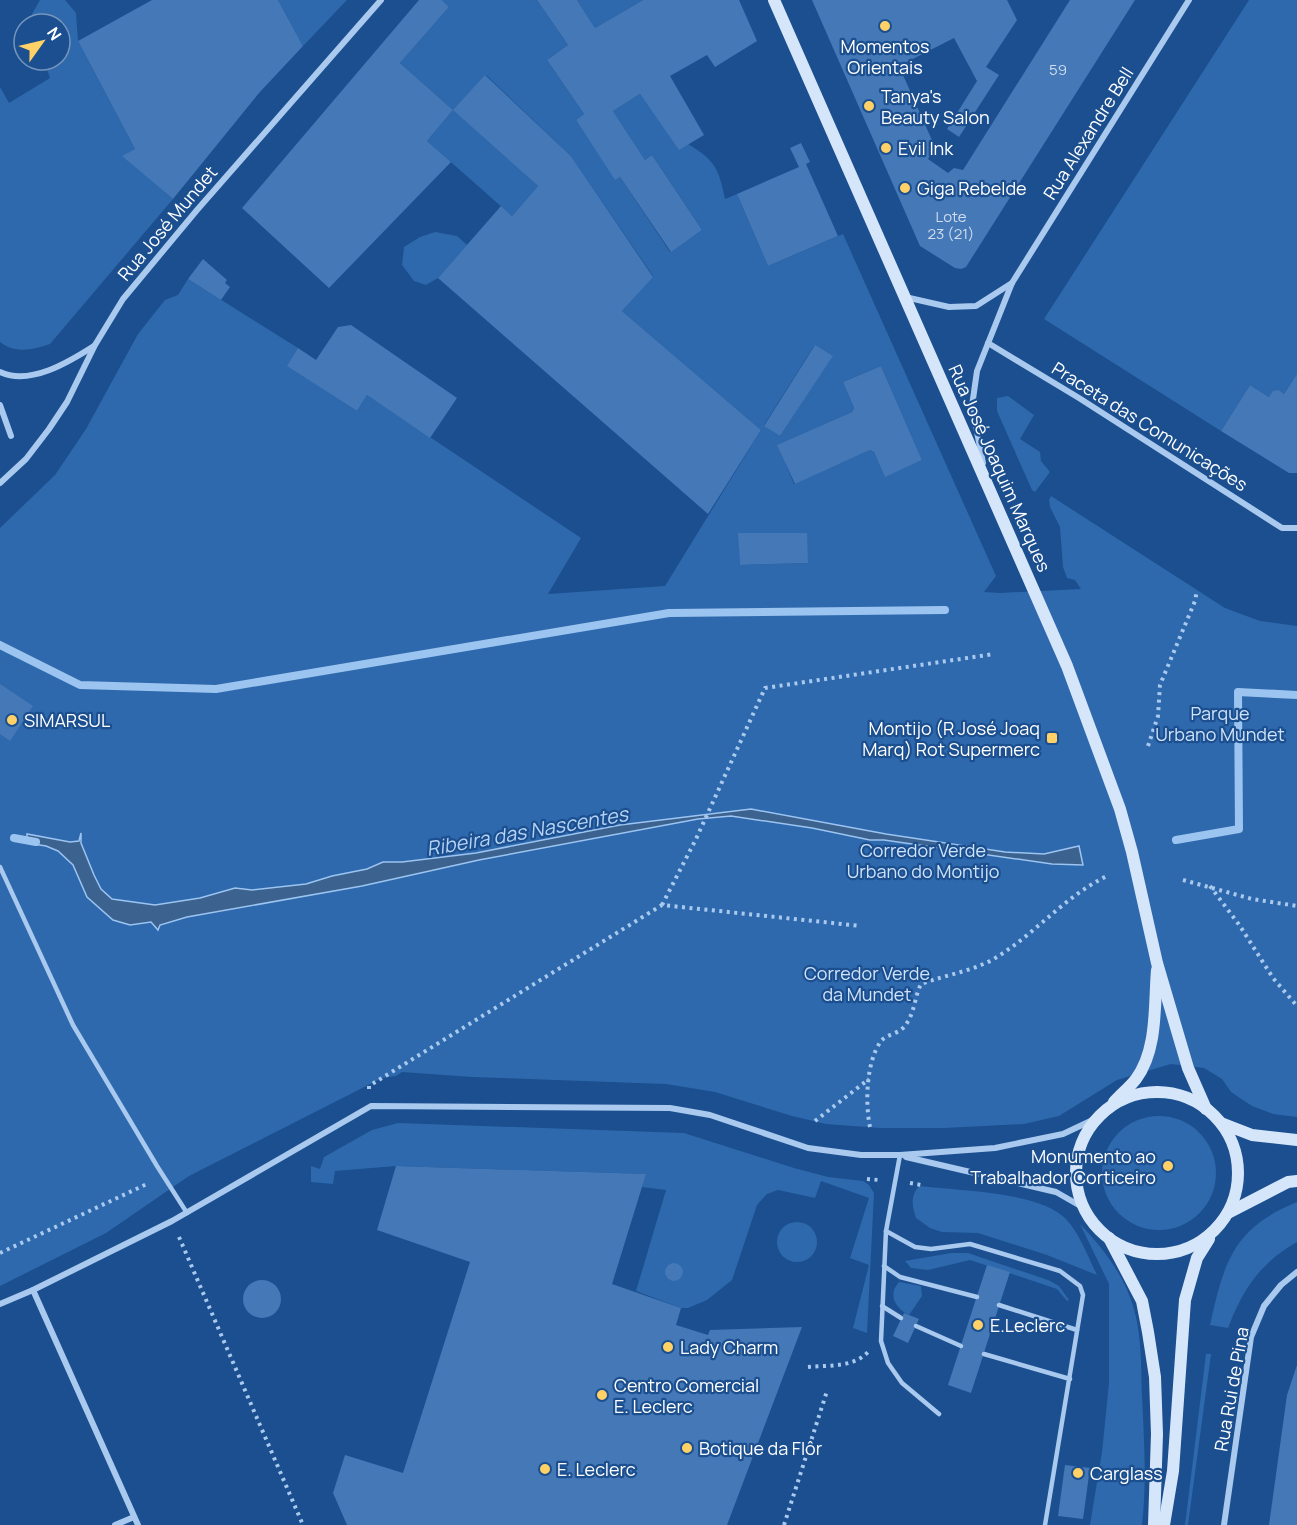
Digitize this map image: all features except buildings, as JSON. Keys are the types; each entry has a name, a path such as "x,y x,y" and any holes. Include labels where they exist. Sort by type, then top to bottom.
{"main road":[{"name":"Rua José Joaquim Marques","path":"774,0 1067,666 1120,809 1157,963 1188,1068 1206,1109"},
{"name":"Rua José Joaquim Marques","path":"1102,1114 1136,1079 1145,1062 1151,1043 1157,963"},
{"path":"1164,1525 1173,1471 1185,1300 1197,1258 1228,1213 1236,1191 1238,1167 1233,1143 1221,1123 1206,1109 1187,1098 1166,1092 1144,1093 1123,1100 1102,1114 1085,1136 1077,1160 1077,1185 1084,1208 1094,1224 1108,1237 1128,1249 1150,1254 1173,1253 1194,1246 1213,1232"},
{"path":"1221,1123 1252,1135 1297,1140"},
{"path":"1228,1213 1288,1182 1297,1181"},
{"path":"1108,1237 1142,1301 1148,1332 1155,1377 1157,1434 1154,1525"}],"street":[{"name":"Rua José Mundet","path":"0,483 26,459 49,429 123,299 197,210 381,0"},
{"name":"Rua Alexandre Bell","path":"986,480 972,406 977,371 1012,283 1189,0"},
{"name":"Rua Alexandre Bell","path":"905,297 949,308 976,306 1012,283"},
{"name":"Praceta das Comunicações","path":"988,343 1282,528 1297,528"},
{"path":"0,372 8,376 39,374 72,360 95,345"},
{"path":"0,405 11,436"},
{"path":"0,1304 33,1290 187,1213 371,1106 670,1108 710,1115 808,1148 861,1155 900,1155 995,1148 1063,1134 1102,1114"},
{"path":"900,1155 1056,1192 1084,1208"},
{"name":"Rua Rui de Pina","path":"1224,1525 1251,1337 1264,1306 1281,1285 1297,1272"},
{"path":"33,1290 138,1525"},
{"path":"115,1525 134,1517"}],"lane":[{"path":"0,867 73,1025 187,1213"},
{"path":"900,1155 886,1231 881,1341 888,1364 902,1383 939,1414"},
{"path":"886,1231 915,1247 931,1249 970,1244 1060,1271 1080,1286 1083,1295 1045,1525"},
{"path":"884,1266 900,1276 977,1297"},
{"path":"999,1305 1077,1330"},
{"path":"882,1306 901,1318"},
{"path":"916,1326 961,1346"},
{"path":"984,1354 1070,1379"}],"path":[{"path":"1148,746 1158,716 1160,685 1184,630 1188,615 1196,601 1197,590"},
{"path":"371,1106 369,1086 662,905 696,839 765,688 994,654"},
{"path":"870,1127 868,1118 869,1070 883,1039 903,1029 912,1014 915,996 921,984 945,975 974,969 992,959 1044,922 1080,890 1109,875"},
{"path":"1183,880 1252,898 1297,906"},
{"path":"1210,886 1240,926 1273,978 1297,1006"},
{"path":"662,905 861,927"},
{"path":"815,1121 869,1079"},
{"path":"0,1253 164,1178"},
{"path":"877,1180 877,1191"},
{"path":"172,1221 303,1525"},
{"path":"808,1367 849,1363 862,1359 870,1350"},
{"path":"784,1525 827,1391"}],"green space":[{"path":"40,0 65,0 76,13 78,41 135,149 123,156 173,199 50,344 31,349 18,349 0,342 0,87 9,103 50,78 48,72 72,72 72,12 33,12"},
{"path":"278,0 347,0 303,46"},
{"name":"Corredor Verde Urbano do Montijo","path":"442,0 537,0 568,45 547,60 584,114 576,120 615,179 620,177 670,252 702,230 652,155 645,160 613,111 640,94 679,149 688,144 710,161 718,173 725,199 737,194 768,266 843,234 996,576 984,592 1081,589 1075,580 1067,578 1063,567 1060,527 1050,507 1051,496 1225,608 1260,621 1297,626 1297,1117 1273,1114 1252,1106 1231,1092 1222,1079 1204,1068 1171,1064 1117,1080 1059,1116 1024,1124 944,1128 880,1128 826,1124 715,1092 666,1084 472,1077 402,1072 396,1076 382,1078 189,1176 106,1233 0,1286 0,528 55,475 86,429 138,334 165,300 178,295 188,279 298,348 288,366 357,411 367,395 581,538 548,594 665,586 761,430 622,311 653,276 571,156 486,75 454,110 538,186 512,216 427,141 453,110 400,63 449,7","holes":["814,346 832,357 780,436 764,425","881,366 922,460 885,476 874,452 870,450 794,484 778,445 852,412 854,408 843,382","739,533 807,533 807,563 740,565"]},
{"path":"577,0 643,0 595,28"},
{"path":"1249,0 1297,0 1297,374 1284,394 1279,390 1269,397 1250,385 1221,431 1044,319"},
{"path":"435,232 457,236 467,245 438,278 426,285 414,281 402,265 404,247 420,237"},
{"path":"1008,396 1034,415 1020,439 1040,452 1041,461 1050,472 1035,492 1032,490 997,411 997,398"},
{"path":"1159,1116 1181,1121 1199,1133 1211,1151 1216,1173 1211,1195 1199,1213 1181,1225 1159,1230 1137,1225 1119,1213 1107,1195 1102,1173 1107,1151 1119,1133 1137,1121"},
{"path":"398,1123 684,1133 794,1168 828,1177 863,1181 874,1193 867,1333 853,1328 869,1265 850,1258 869,1198 821,1181 815,1198 778,1190 767,1194 757,1205 732,1280 707,1300 688,1308 681,1308 636,1291 666,1190 642,1187 645,1174 396,1166 335,1171 333,1184 311,1182 311,1166 320,1169 324,1157 372,1130"},
{"path":"919,1186 997,1194 1037,1203 1054,1210 1066,1219 1075,1232 1097,1275 1047,1255 978,1233 942,1232 930,1228 916,1218 913,1198"},
{"path":"1297,1202 1297,1242 1273,1259 1254,1278 1240,1301 1228,1328 1210,1325 1220,1283 1235,1250 1258,1223"},
{"path":"797,1222 811,1228 817,1242 811,1256 797,1262 783,1256 777,1242 783,1228"},
{"path":"1080,1224 1116,1269 1135,1311 1141,1359 1145,1460 1142,1525 1090,1525 1102,1452 1109,1383 1109,1284"},
{"path":"951,1253 968,1253 1048,1280 1059,1286 1069,1300 1067,1301 1057,1289 970,1260 928,1270 911,1268 905,1261"},
{"path":"899,1282 921,1286 922,1296 909,1315 900,1309 893,1297 895,1287"},
{"path":"1206,1354 1211,1354 1188,1525 1185,1525"}],"shaded area":[{"path":"751,809 886,834 1005,852 1044,854 1079,846 1083,865 1052,864 884,840 870,840 812,828 731,816 698,819 479,860 362,886 187,917 160,925 158,930 151,922 130,925 113,920 87,897 73,865 58,851 46,846 27,843 27,834 70,842 79,841 81,833 81,843 101,889 112,899 155,905 200,898 235,888 252,890 306,884 367,869 383,862 402,862 476,853 620,825"}],"waterway":[{"path":"0,645 80,685 216,689 669,613 945,610"},
{"name":"Ribeira das Nascentes","path":"1176,840 1239,829 1238,692 1297,695"},
{"name":"Ribeira das Nascentes","path":"14,838 36,842"}],"place":[{"name":"Momentos Orientais","path":"885,26"},
{"name":"Tanya's Beauty Salon","path":"869,106"},
{"name":"Evil Ink","path":"886,148"},
{"name":"Giga Rebelde","path":"905,188"},
{"name":"SIMARSUL","path":"12,720"},
{"name":"Montijo (R José Joaq Marq) Rot Supermerc","path":"1052,738"},
{"name":"Monumento ao Trabalhador Corticeiro","path":"1168,1166"},
{"name":"E.Leclerc","path":"978,1325"},
{"name":"Lady Charm","path":"668,1347"},
{"name":"Centro Comercial E. Leclerc","path":"602,1395"},
{"name":"Botique da Flôr","path":"687,1448"},
{"name":"E. Leclerc","path":"545,1469"},
{"name":"Carglass","path":"1078,1473"}],"park label":[{"name":"Parque Urbano Mundet","path":"1220,723"},
{"name":"Corredor Verde da Mundet","path":"867,983"}]}
